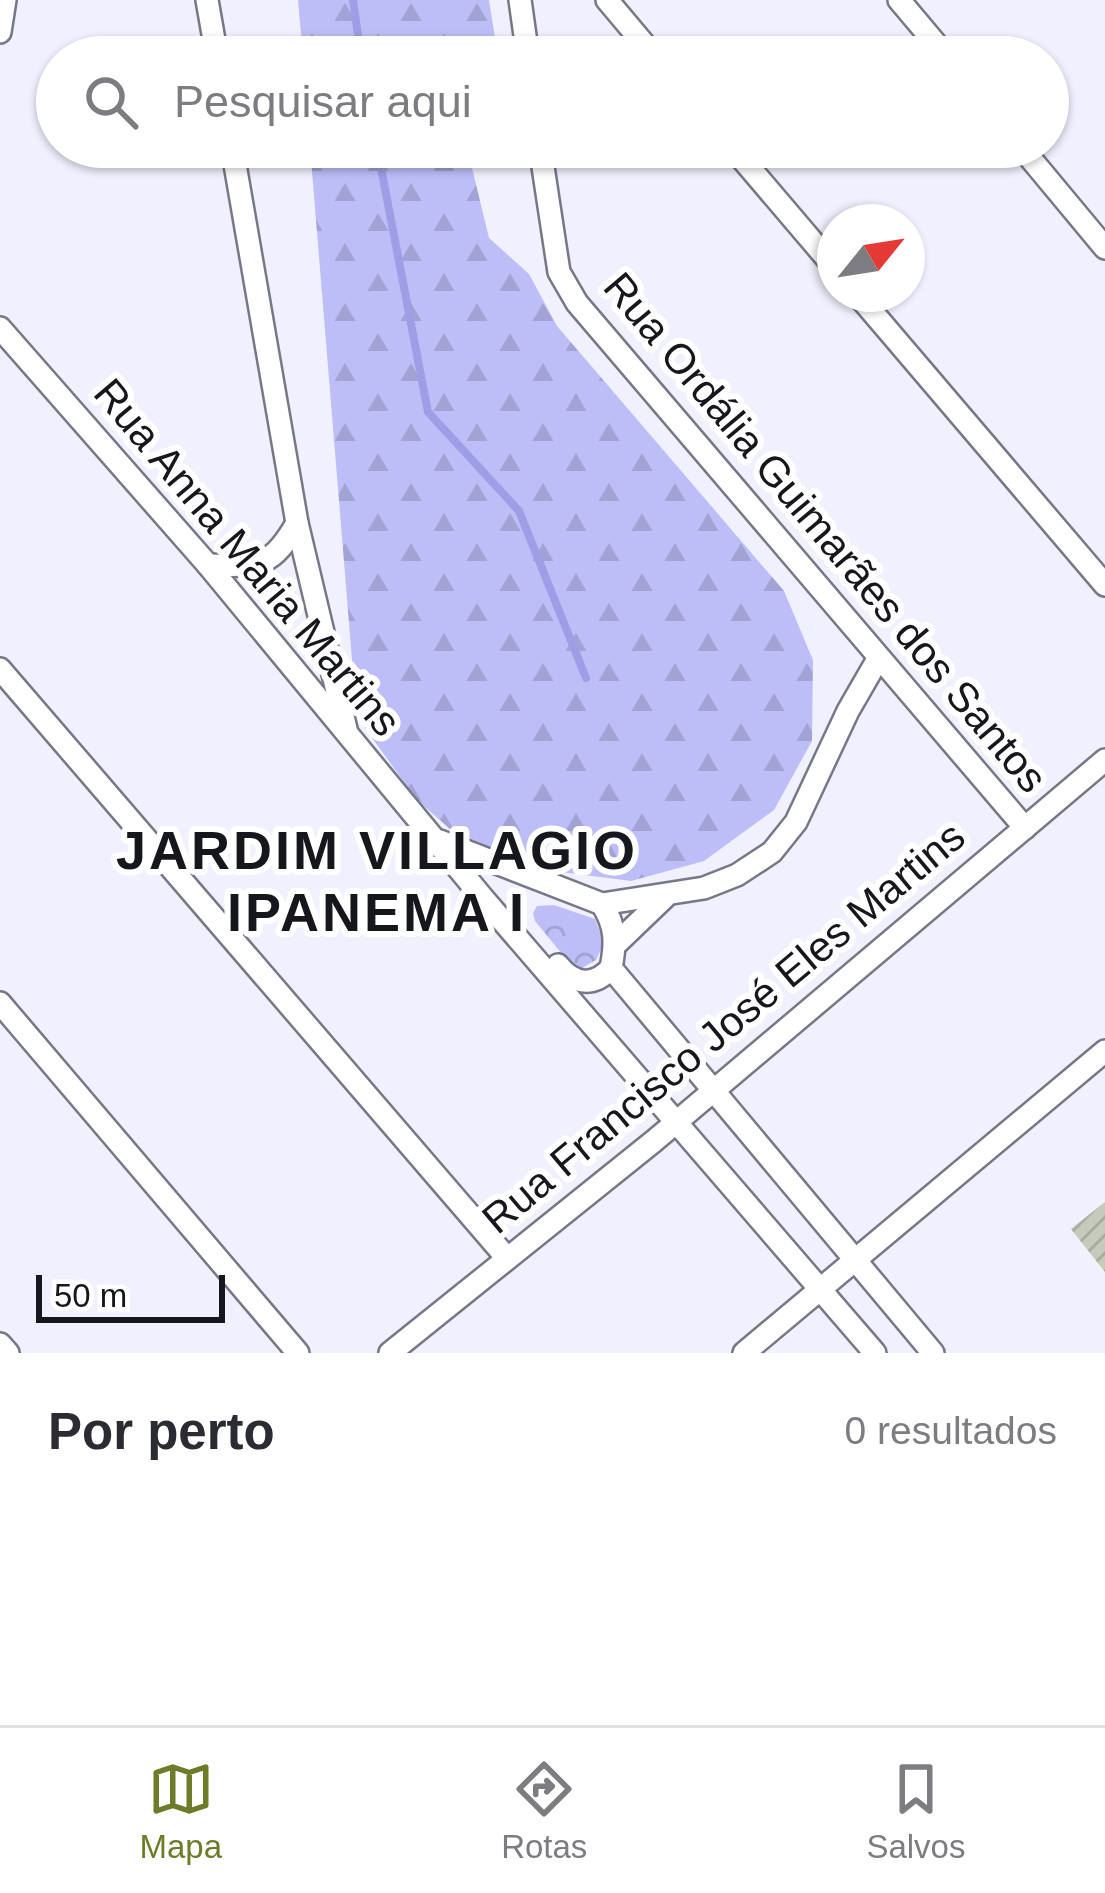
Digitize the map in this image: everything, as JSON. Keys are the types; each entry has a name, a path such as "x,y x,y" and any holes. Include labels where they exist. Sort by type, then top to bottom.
{"street":[{"path":"0,32 5,0"},
{"path":"207,0 213,36"},
{"path":"607,0 637,36"},
{"path":"899,0 929,36"},
{"path":"523,4 526,36"},
{"path":"236,168 297,523 347,733"},
{"name":"Rua Ordália Guimarães dos Santos","path":"543,168 559,272 577,303 1025,828"},
{"path":"750,168 817,247"},
{"path":"1039,168 1105,248"},
{"path":"872,312 1105,585"},
{"name":"Rua Anna Maria Martins","path":"0,328 208,565 482,897"},
{"path":"208,565 256,566 281,552 297,523"},
{"path":"434,839 602,904 666,896 737,875 772,852 796,822 878,659"},
{"path":"0,669 506,1256"},
{"name":"Rua Francisco José Eles Martins","path":"389,1353 677,1122 1105,760"},
{"path":"616,944 666,896"},
{"path":"482,897 536,938 566,975 592,982 611,968 616,944 612,921 602,904"},
{"path":"482,897 875,1353"},
{"path":"611,968 933,1353"},
{"path":"0,1003 298,1353"},
{"path":"744,1353 1105,1052"},
{"path":"0,1344 8,1353"}],"green space":[{"path":"298,0 489,0 495,36 301,36"},
{"path":"312,168 472,168 489,238 529,274 557,326 784,591 813,660 812,741 774,810 704,861 631,881 553,871 459,837 416,799 365,728 355,696"},
{"path":"554,905 595,919 604,943 596,960 582,968 571,965 535,921 537,906"}],"building":[{"path":"1105,1202 1105,1272 1071,1229"}],"waterway":[{"path":"353,0 358,36"},
{"path":"381,168 428,412 519,511 586,678"}],"district":[{"name":"JARDIM VILLAGIO IPANEMA I","path":"377,881"}]}
